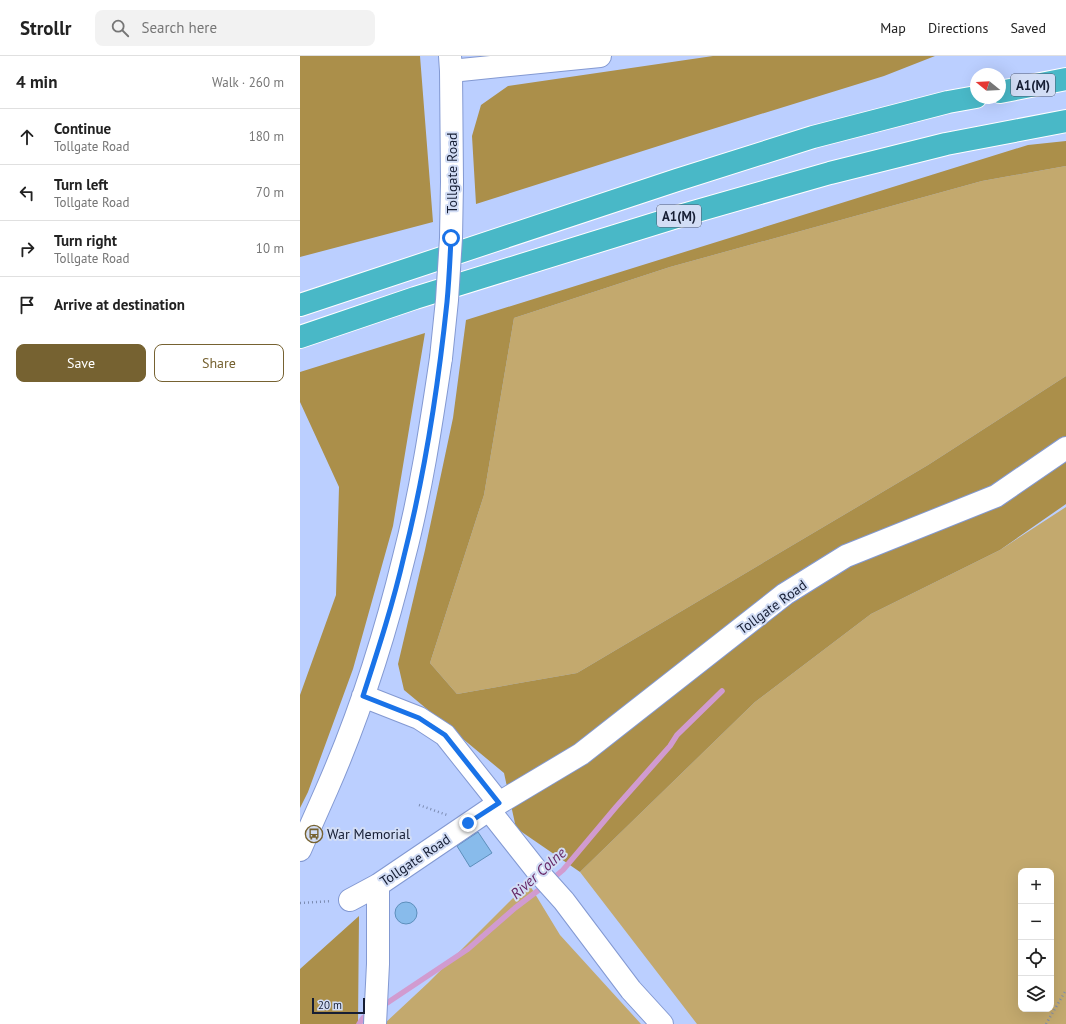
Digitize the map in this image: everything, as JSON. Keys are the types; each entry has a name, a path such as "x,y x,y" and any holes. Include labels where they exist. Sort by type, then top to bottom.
{"highway":[{"name":"A1(M)","path":"1006,91 1066,79"},
{"name":"A1(M)","path":"300,305 805,139 941,104 970,98"},
{"name":"A1(M)","path":"300,337 416,298 639,228 830,173 946,144 1066,121"}],"street":[{"path":"450,64 600,56"},
{"name":"Tollgate Road","path":"300,850 328,788 363,696 404,558 419,490 441,358 450,262 452,182 450,64"},
{"name":"Tollgate Road","path":"350,900 378,885 468,823 581,754 785,594 846,556 996,496 1066,448"},
{"path":"363,696 419,718 445,735 538,872 564,901 632,990 662,1024"},
{"path":"375,1024 378,964 378,885"}],"path":[{"path":"419,805 468,823"},
{"path":"300,903 350,900"},
{"path":"1046,1024 1066,990"}],"shaded area":[{"path":"300,56 420,56 433,222 300,257"},
{"path":"713,56 935,56 884,76 476,204 472,136 481,105 508,86"},
{"path":"1066,141 1066,166 982,181 670,267 514,318 484,495 430,663 457,694 577,673 928,465 1066,376 1066,504 1000,550 871,614 755,702 580,872 516,828 504,773 404,690 398,664 425,550 453,418 466,320 1028,145"},
{"path":"1066,166 1066,376 928,465 577,673 457,694 430,663 484,495 514,318 670,267 982,181"},
{"path":"425,333 393,526 353,669 308,792 300,808 300,695 336,595 339,487 300,402 300,372"},
{"path":"1066,507 1066,1024 697,1024 580,872 755,702 871,614 1000,550"},
{"path":"529,884 560,935 641,1024 384,1024 428,983 514,897"},
{"path":"359,916 358,1024 300,1024 300,969"}],"building":[{"path":"478,832 492,853 470,867 457,846"},
{"path":"406,902 414,905 417,913 414,921 406,924 398,921 395,913 398,905"}],"waterway":[{"name":"River Colne","path":"551,880 563,870 670,746 677,735 722,691"},
{"name":"River Colne","path":"381,1007 468,949 515,908 544,886"},
{"name":"River Colne","path":"359,1024 363,1018 370,1013"}],"place":[{"name":"War Memorial","path":"314,834"}],"route":[{"path":"451,238 441,358 419,490 404,558 363,696 419,718 445,735 499,803 468,823"}]}
